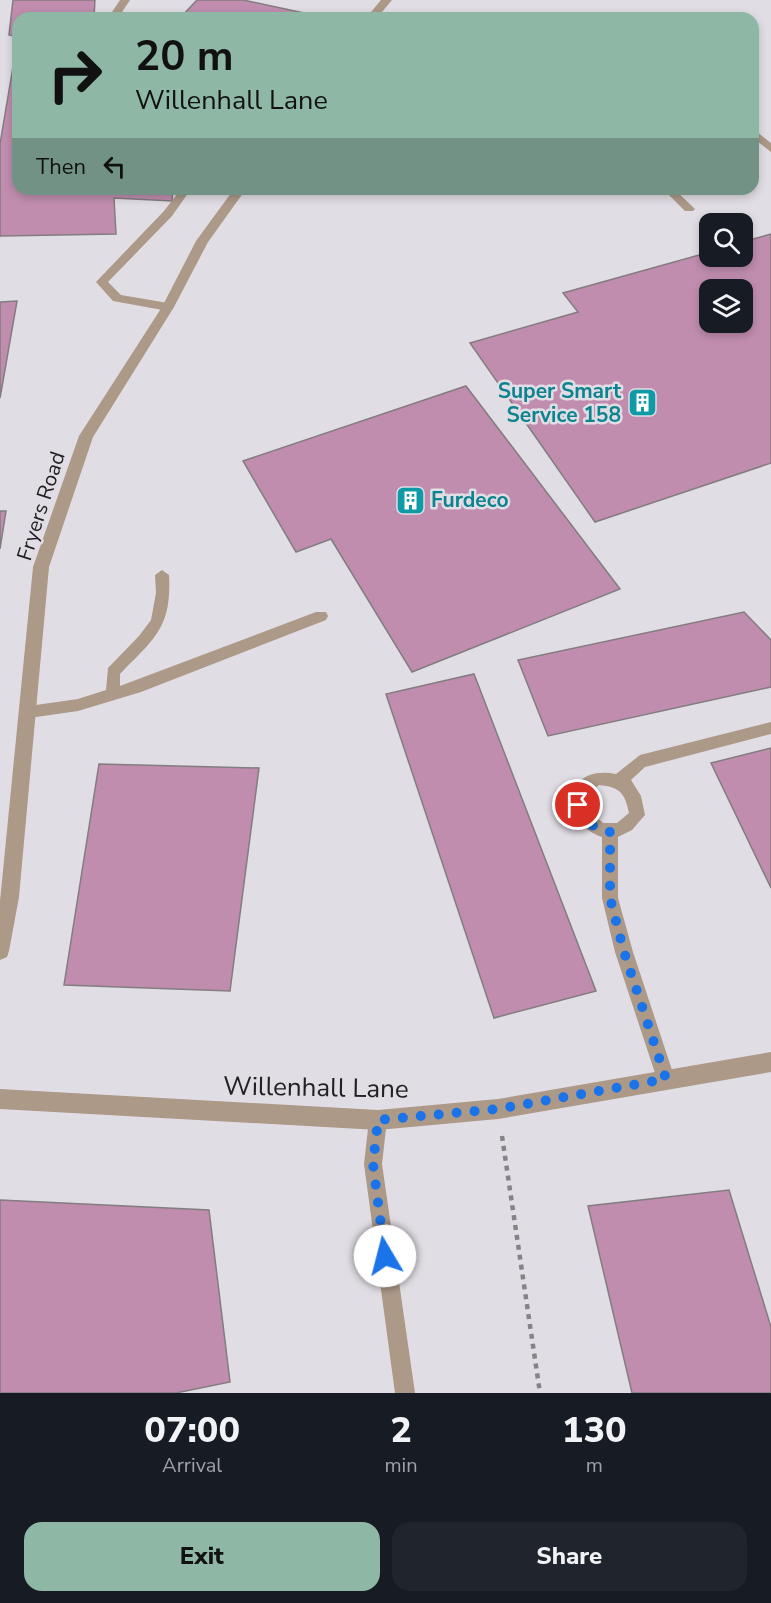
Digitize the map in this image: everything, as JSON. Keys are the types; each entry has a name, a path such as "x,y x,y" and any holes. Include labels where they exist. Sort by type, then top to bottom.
{"street":[{"name":"Fryers Road","path":"0,951 10,897 41,567 86,436 168,307 202,241 236,195"},
{"name":"Willenhall Lane","path":"0,1099 378,1120 498,1109 771,1062"}],"lane":[{"path":"759,139 771,149"},
{"path":"168,307 117,298 102,282 125,254 173,211 182,195"},
{"path":"674,195 689,209"},
{"path":"113,695 113,672 150,634 162,615 164,603 162,574"},
{"path":"29,712 78,705 113,695 321,616"},
{"path":"620,780 640,762 771,728"},
{"path":"596,778 620,780 633,792 637,815 624,828 610,832 589,824 578,805 579,792 596,778"},
{"path":"610,832 610,898 624,952 666,1079"},
{"path":"378,1120 373,1164 405,1393"}],"path":[{"path":"498,1109 540,1393"}],"building":[{"path":"13,0 95,0 94,12 12,12 12,36 9,35"},
{"path":"197,0 243,0 299,12 186,12"},
{"path":"12,73 12,195 172,195 172,201 114,198 116,234 0,236 0,144"},
{"name":"Super Smart Service 158","path":"771,234 771,463 595,522 470,343 578,312 563,293 699,255 699,267 753,267 753,239"},
{"path":"17,301 0,398 0,302"},
{"name":"Furdeco","path":"466,386 620,589 412,672 331,539 296,552 243,461"},
{"path":"0,511 6,511 0,549"},
{"path":"744,612 771,640 771,687 548,736 518,660"},
{"path":"474,674 596,991 494,1018 386,694"},
{"path":"771,748 771,888 711,763"},
{"path":"99,764 259,768 230,991 64,985"},
{"path":"729,1190 771,1327 771,1393 632,1393 588,1206"},
{"path":"0,1200 209,1210 230,1382 176,1393 0,1393"}],"place":[{"name":"Super Smart Service 158","path":"642,403"},
{"name":"Furdeco","path":"410,500"}],"route":[{"path":"385,1256 373,1164 378,1120 498,1109 666,1079 624,952 610,898 610,832 589,824 578,805"}]}
